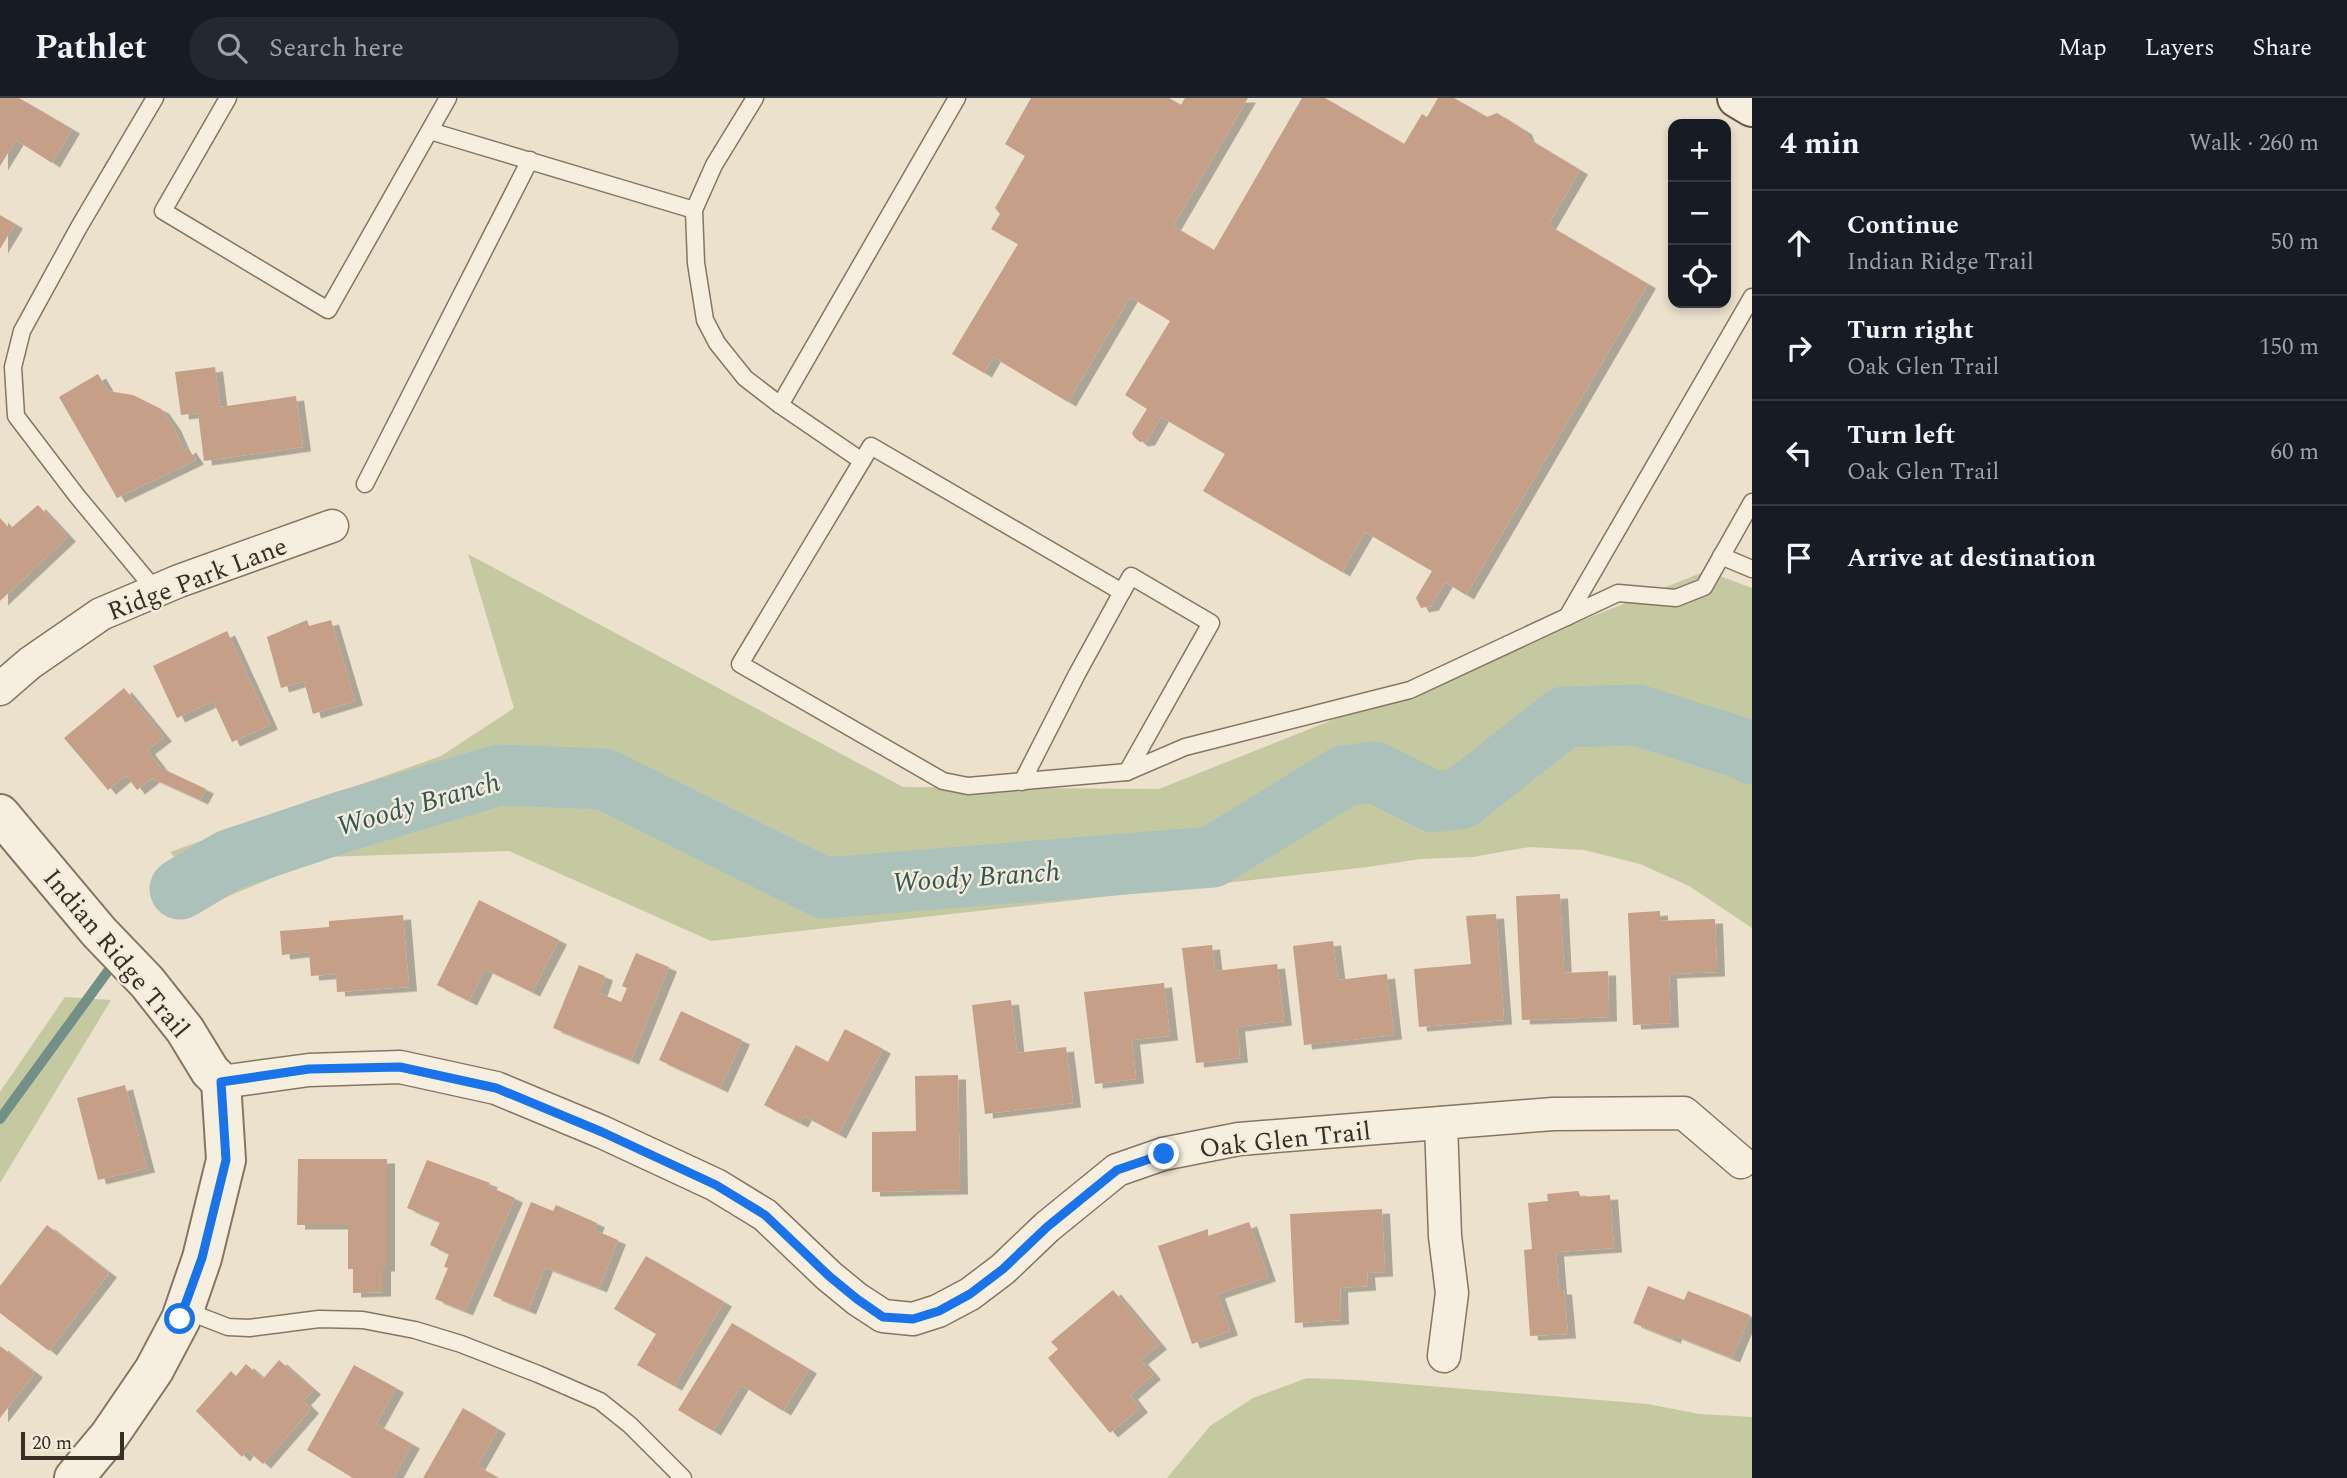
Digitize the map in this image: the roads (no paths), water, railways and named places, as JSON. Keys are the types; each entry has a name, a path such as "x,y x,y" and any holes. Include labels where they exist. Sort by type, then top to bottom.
{"street":[{"path":"1737,98 1752,107"},
{"name":"Ridge Park Lane","path":"0,689 30,663 101,614 332,526"},
{"name":"Indian Ridge Trail","path":"0,814 99,932 147,982 185,1030 210,1071 221,1082"},
{"name":"Oak Glen Trail","path":"221,1082 309,1069 400,1067 496,1088 602,1132 716,1185 765,1215 829,1276 883,1317 913,1319 939,1311 970,1294 1003,1269 1047,1227 1117,1170 1164,1154 1239,1139 1553,1114 1684,1113 1741,1162"},
{"path":"74,1478 155,1370 184,1310 202,1258 226,1160 221,1082"},
{"path":"1441,1123 1445,1236 1452,1293 1444,1356"}],"lane":[{"path":"155,98 22,331 13,367 16,416 77,496 156,591"},
{"path":"228,98 163,211 328,310 448,98"},
{"path":"755,98 714,165 694,210 696,263 705,320 717,343 745,378 862,461"},
{"path":"780,405 957,98"},
{"path":"430,131 694,210"},
{"path":"365,484 530,160"},
{"path":"1567,617 1752,297"},
{"path":"1122,592 871,446 740,664 943,781 968,786 1126,772 1185,747 1410,690 1618,593 1676,598 1703,587 1752,502"},
{"path":"1721,556 1752,569"},
{"path":"1022,782 1131,576 1211,624 1126,772"},
{"path":"184,1310 228,1327 249,1328 319,1319 363,1320 415,1330 461,1344 600,1401 630,1425 683,1478"}],"waterway":[{"name":"Woody Branch","path":"180,889 229,860 342,822 499,775 604,779 824,888 1212,857 1344,776 1374,772 1434,802 1460,799 1564,717 1637,715 1744,749 1752,754"},
{"name":"Woody Branch","path":"0,1119 108,971"}]}
